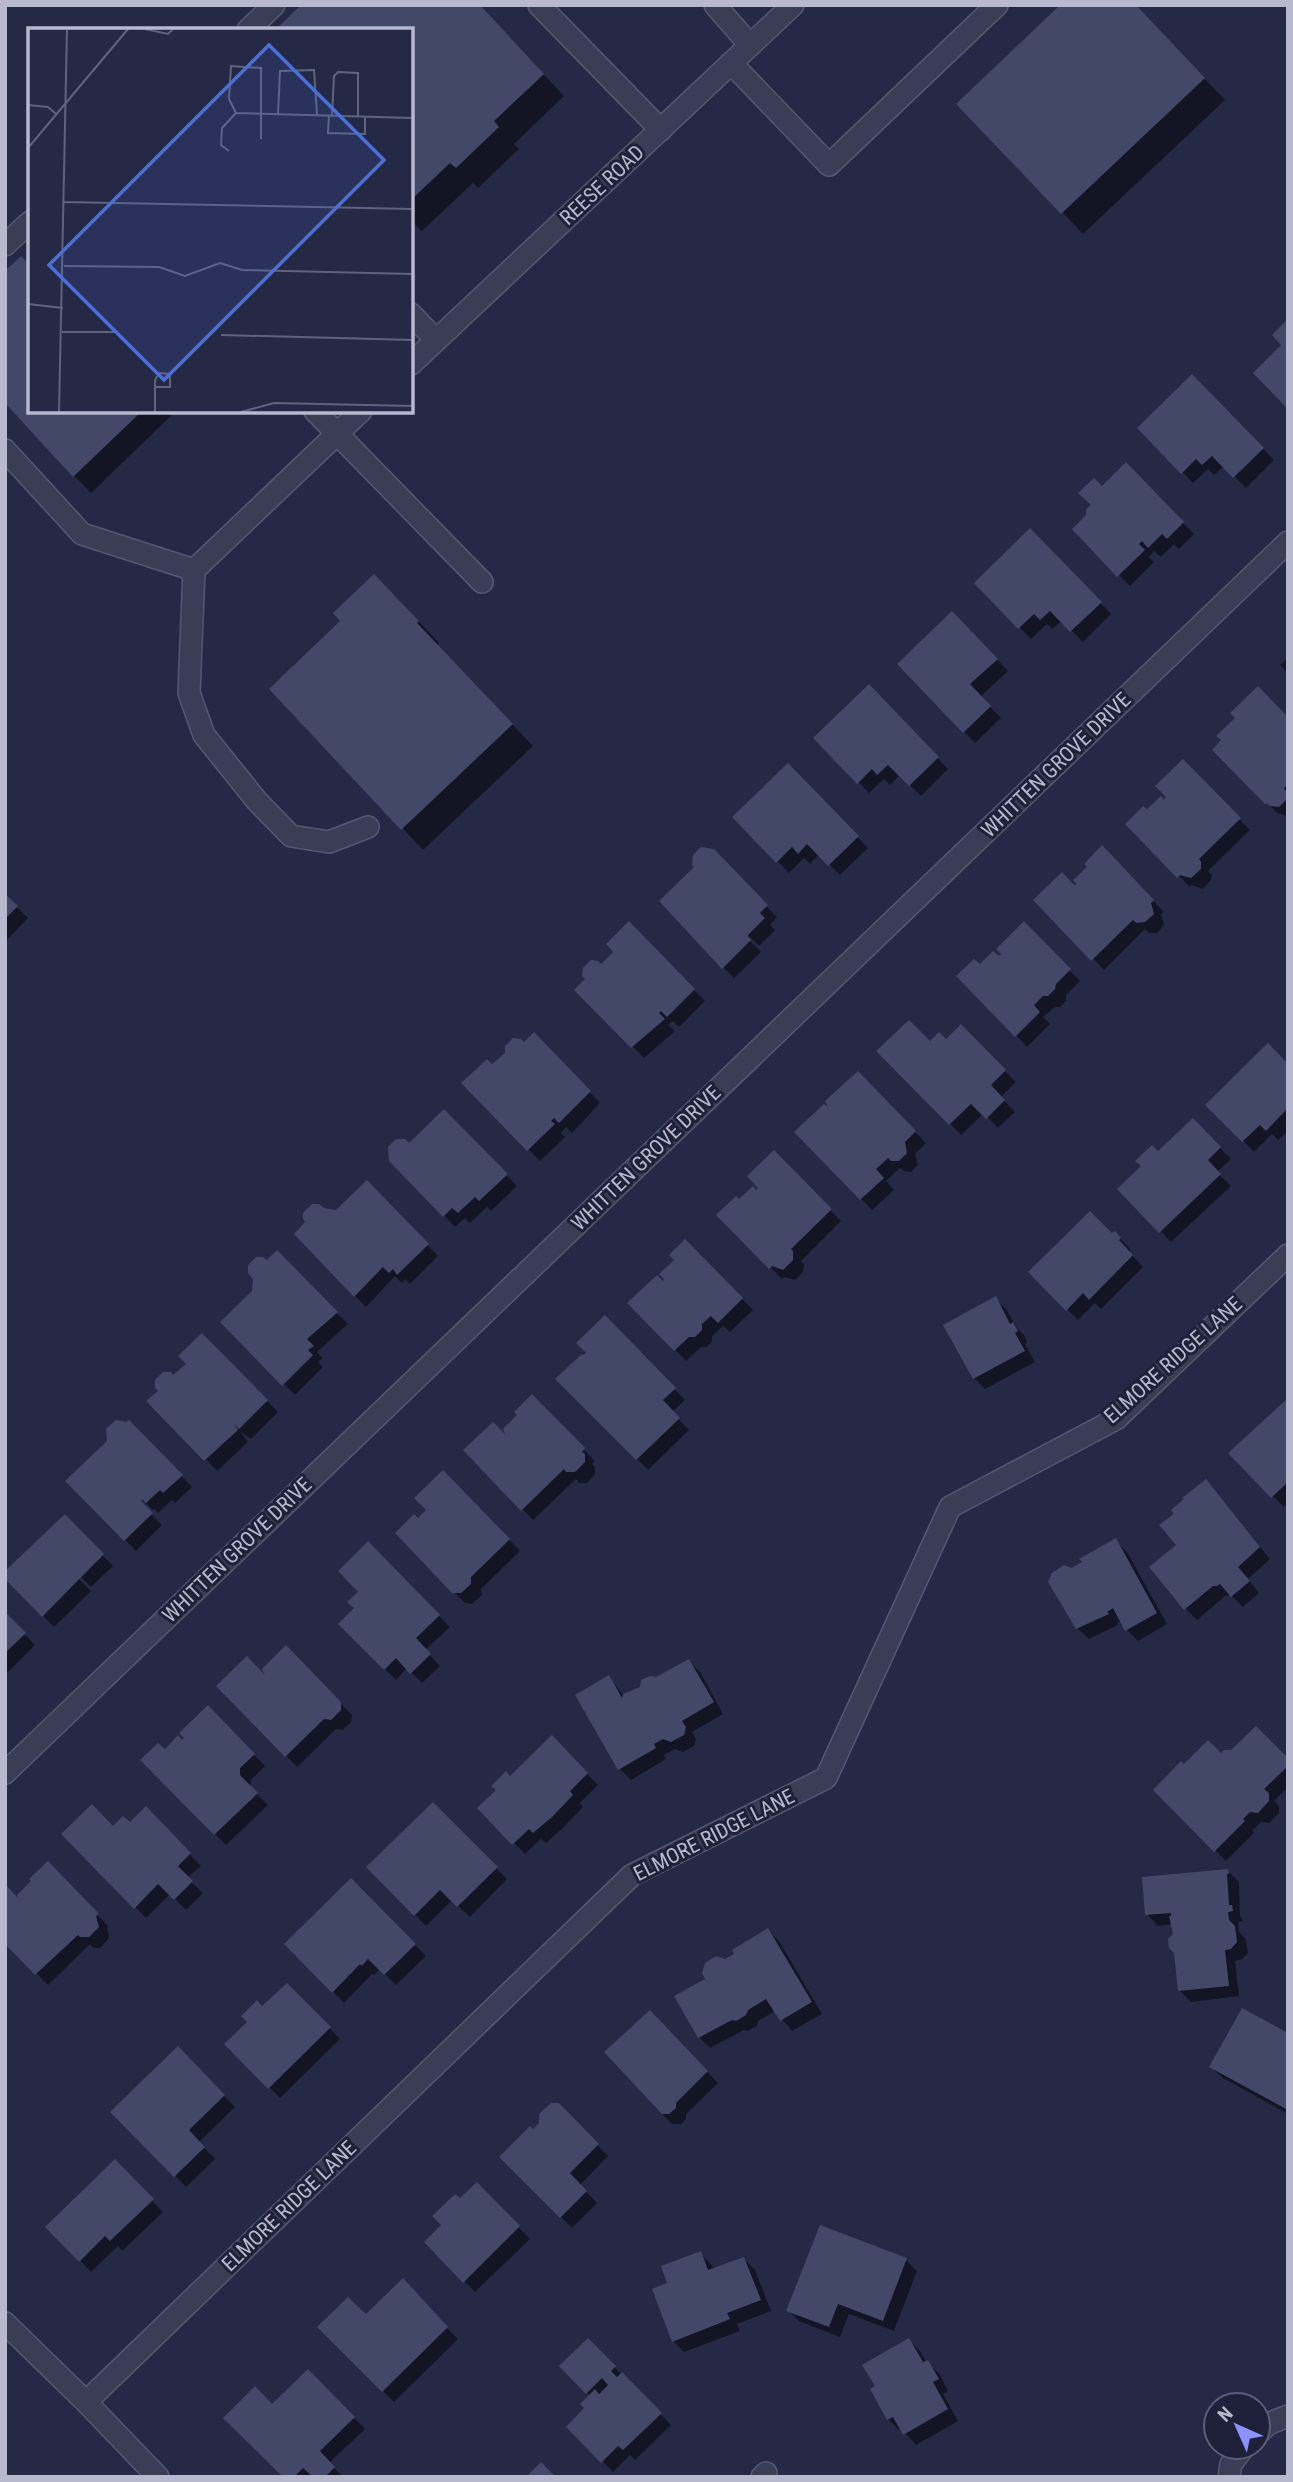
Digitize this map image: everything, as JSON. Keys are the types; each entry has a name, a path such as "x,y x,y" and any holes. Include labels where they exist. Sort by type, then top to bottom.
{"street":[{"path":"250,28 274,5"},
{"path":"539,5 661,130"},
{"path":"715,5 750,46"},
{"name":"REESE ROAD","path":"413,362 793,5"},
{"path":"731,63 829,165 997,5"},
{"path":"5,245 28,224"},
{"path":"413,316 436,340"},
{"path":"317,413 482,582"},
{"path":"359,413 194,570 189,693 204,735 257,801 291,836 329,842 368,827"},
{"path":"5,450 82,534 194,570"},
{"name":"WHITTEN GROVE DRIVE","path":"5,1773 1288,542"},
{"name":"ELMORE RIDGE LANE","path":"86,2402 632,1875 826,1778 950,1507 1116,1419 1288,1255"},
{"path":"5,2323 158,2477"}],"building":[{"path":"301,5 480,5 544,74 494,121 499,127 456,168 450,163 413,198 413,28 277,28"},
{"path":"1060,5 1136,5 1205,78 1061,214 956,104"},
{"path":"21,256 28,263 28,413 140,413 73,477 5,403 5,271"},
{"path":"1288,319 1288,409 1253,373 1281,345 1272,335"},
{"path":"1192,374 1264,448 1233,478 1212,456 1202,465 1196,459 1181,474 1137,428"},
{"path":"1126,462 1184,522 1167,539 1162,534 1148,548 1142,541 1139,544 1145,550 1117,577 1072,529 1086,515 1086,509 1091,505 1078,493 1094,478 1102,486"},
{"path":"1030,528 1102,602 1070,632 1050,611 1040,620 1034,614 1018,629 974,583"},
{"path":"374,574 513,724 401,830 269,689 340,621 333,613"},
{"path":"952,611 998,659 970,684 991,706 963,733 897,664"},
{"path":"869,684 939,757 909,786 888,765 877,775 872,769 857,784 813,738"},
{"path":"1258,686 1288,717 1288,784 1284,788 1287,799 1279,807 1267,803 1266,805 1212,750 1221,740 1216,736 1235,718 1230,713"},
{"path":"1183,759 1241,818 1199,859 1201,869 1191,878 1180,875 1177,878 1125,824 1143,806 1147,809 1161,796 1164,800 1166,797 1155,786"},
{"path":"788,763 859,836 828,866 807,844 798,854 792,847 776,863 732,817"},
{"path":"1102,845 1154,900 1151,903 1154,914 1145,922 1136,923 1133,920 1091,961 1033,900 1062,872 1074,885 1077,884 1073,880 1087,867 1084,864"},
{"path":"701,847 714,849 768,905 760,913 765,918 747,936 751,940 722,969 659,901 694,867 693,855"},
{"path":"5,894 18,906 5,919"},
{"path":"629,921 695,989 667,1017 661,1011 659,1013 665,1019 631,1048 574,990 585,979 582,976 583,968 591,960 601,964 613,952 606,944"},
{"path":"1024,921 1071,969 1048,996 1043,996 1034,1005 1040,1012 1015,1037 956,976 974,959 980,964 993,951 999,956 1001,954 996,949"},
{"path":"909,1020 930,1041 939,1032 946,1039 961,1024 1006,1070 991,1085 1005,1100 986,1119 971,1104 949,1125 876,1051"},
{"path":"534,1032 591,1091 559,1123 554,1118 551,1121 555,1124 527,1151 461,1083 487,1059 492,1064 505,1053 505,1046 513,1038 524,1042"},
{"path":"1268,1043 1288,1064 1288,1108 1266,1131 1260,1125 1242,1142 1205,1105"},
{"path":"858,1071 916,1131 905,1142 907,1153 899,1161 891,1161 888,1158 876,1169 884,1178 860,1200 794,1132 824,1104 828,1107 825,1101"},
{"path":"444,1109 508,1174 479,1201 475,1197 458,1213 452,1208 443,1217 389,1161 388,1147 396,1139 405,1139 409,1143"},
{"path":"1193,1118 1221,1147 1208,1160 1221,1174 1159,1233 1117,1189 1141,1166 1135,1161 1152,1145 1158,1151"},
{"path":"774,1150 832,1209 791,1249 793,1260 783,1270 772,1266 769,1269 716,1215 736,1196 739,1199 753,1186 756,1190 758,1188 747,1176"},
{"path":"367,1180 429,1244 397,1275 393,1269 389,1273 383,1267 354,1297 294,1234 305,1222 303,1213 312,1204 336,1210"},
{"path":"1090,1211 1112,1233 1115,1231 1121,1238 1119,1240 1133,1255 1089,1300 1083,1293 1066,1311 1028,1272"},
{"path":"685,1239 743,1298 718,1323 711,1316 702,1324 702,1330 695,1337 689,1337 674,1351 627,1303 657,1275 663,1281 659,1274 674,1260 669,1255"},
{"path":"277,1250 338,1312 307,1339 314,1346 308,1350 313,1355 282,1386 220,1322 252,1291 253,1279 248,1273 248,1265 256,1257 267,1260"},
{"path":"996,1296 1010,1324 1013,1322 1018,1331 1015,1333 1025,1351 973,1379 943,1325"},
{"path":"605,1315 676,1388 663,1400 680,1418 636,1460 555,1379 586,1353 576,1343"},
{"path":"202,1333 268,1400 239,1429 234,1424 238,1430 204,1461 146,1401 158,1391 155,1388 155,1380 163,1372 171,1372 173,1375 186,1364 178,1356"},
{"path":"532,1394 585,1448 582,1452 585,1454 585,1462 575,1472 566,1472 564,1469 521,1511 463,1450 493,1422 505,1434 503,1429 517,1415 514,1412"},
{"path":"1288,1398 1288,1482 1271,1498 1228,1453"},
{"path":"116,1420 129,1420 183,1475 163,1493 160,1490 146,1503 142,1499 153,1513 124,1541 65,1481 107,1441 106,1429"},
{"path":"443,1470 510,1539 471,1577 471,1584 461,1593 452,1593 395,1533 414,1514 418,1518 426,1510 414,1498"},
{"path":"1206,1479 1260,1547 1238,1567 1250,1581 1231,1597 1220,1584 1213,1586 1184,1610 1149,1567 1176,1545 1159,1525 1174,1514 1171,1510 1184,1499 1182,1498"},
{"path":"65,1514 104,1554 42,1617 5,1579 5,1571"},
{"path":"1116,1538 1157,1613 1125,1631 1113,1608 1107,1612 1109,1614 1076,1629 1048,1582 1052,1573 1064,1565 1071,1568 1082,1562 1079,1559"},
{"path":"368,1541 440,1615 416,1638 431,1654 410,1674 396,1658 384,1670 338,1624 354,1608 347,1602 358,1592 338,1571"},
{"path":"5,1612 26,1633 5,1653"},
{"path":"286,1645 341,1702 341,1710 331,1720 324,1719 285,1757 216,1686 247,1656 265,1675 262,1669"},
{"path":"689,1659 714,1702 682,1721 686,1727 684,1735 671,1742 663,1739 654,1744 656,1748 618,1770 575,1695 609,1675 622,1698 623,1694 640,1687 641,1680 650,1676 656,1677"},
{"path":"208,1705 255,1754 240,1768 240,1775 258,1793 214,1835 140,1760 158,1743 165,1749 178,1735 182,1740 184,1738 179,1733"},
{"path":"1256,1726 1288,1758 1288,1766 1264,1789 1269,1793 1269,1801 1258,1813 1250,1812 1243,1819 1245,1821 1214,1852 1153,1790 1181,1761 1184,1764 1208,1740 1221,1753 1231,1750"},
{"path":"552,1735 588,1773 570,1791 573,1795 552,1817 533,1833 529,1829 512,1845 477,1808 496,1790 491,1786 506,1771 510,1776"},
{"path":"433,1802 498,1867 457,1907 440,1890 414,1916 366,1867"},
{"path":"92,1804 113,1826 123,1816 130,1822 146,1806 191,1853 178,1866 193,1881 174,1900 158,1884 134,1909 61,1834"},
{"path":"48,1861 99,1914 96,1916 99,1927 89,1937 78,1935 35,1975 5,1944 5,1887 18,1898 17,1895 31,1881 29,1879"},
{"path":"1228,1869 1229,1905 1232,1905 1233,1911 1228,1912 1229,1920 1235,1926 1237,1942 1231,1949 1225,1950 1229,1986 1178,1991 1174,1953 1169,1948 1168,1939 1173,1934 1169,1916 1171,1913 1145,1915 1142,1877"},
{"path":"351,1878 416,1944 384,1975 368,1959 332,1993 284,1944"},
{"path":"768,1928 812,2002 780,2021 766,1999 736,2021 732,2020 698,2038 674,1996 705,1979 702,1973 705,1963 716,1956 725,1959 734,1954 732,1950"},
{"path":"287,1983 331,2027 268,2089 224,2044 247,2022 241,2016 257,2000 262,2006"},
{"path":"1242,2008 1288,2033 1288,2110 1209,2067"},
{"path":"650,2010 708,2071 676,2103 676,2108 669,2114 662,2114 604,2052"},
{"path":"178,2046 225,2095 189,2130 205,2147 174,2177 110,2112"},
{"path":"551,2103 559,2103 599,2144 570,2173 587,2191 560,2218 499,2157 530,2126 533,2129 539,2123 539,2114"},
{"path":"115,2159 154,2199 110,2241 105,2236 79,2262 45,2227"},
{"path":"477,2182 520,2226 463,2283 424,2242 441,2225 432,2216 455,2194 460,2198"},
{"path":"820,2225 907,2258 883,2321 838,2304 829,2327 786,2311"},
{"path":"701,2251 708,2270 744,2257 761,2300 727,2313 730,2319 672,2342 652,2289 667,2283 661,2266"},
{"path":"403,2278 448,2327 382,2392 317,2327 348,2297 366,2314"},
{"path":"588,2338 616,2366 611,2371 617,2377 622,2372 662,2413 623,2450 618,2446 601,2463 566,2427 584,2408 580,2404 595,2389 599,2394 608,2385 602,2378 586,2394 559,2366"},
{"path":"909,2338 923,2362 928,2360 939,2379 933,2382 948,2409 903,2435 893,2417 887,2420 870,2389 875,2386 862,2365"},
{"path":"308,2369 355,2417 320,2451 335,2467 325,2477 313,2477 303,2468 294,2477 283,2477 223,2418 255,2386 272,2404"},
{"path":"541,2462 556,2477 526,2477"}]}
